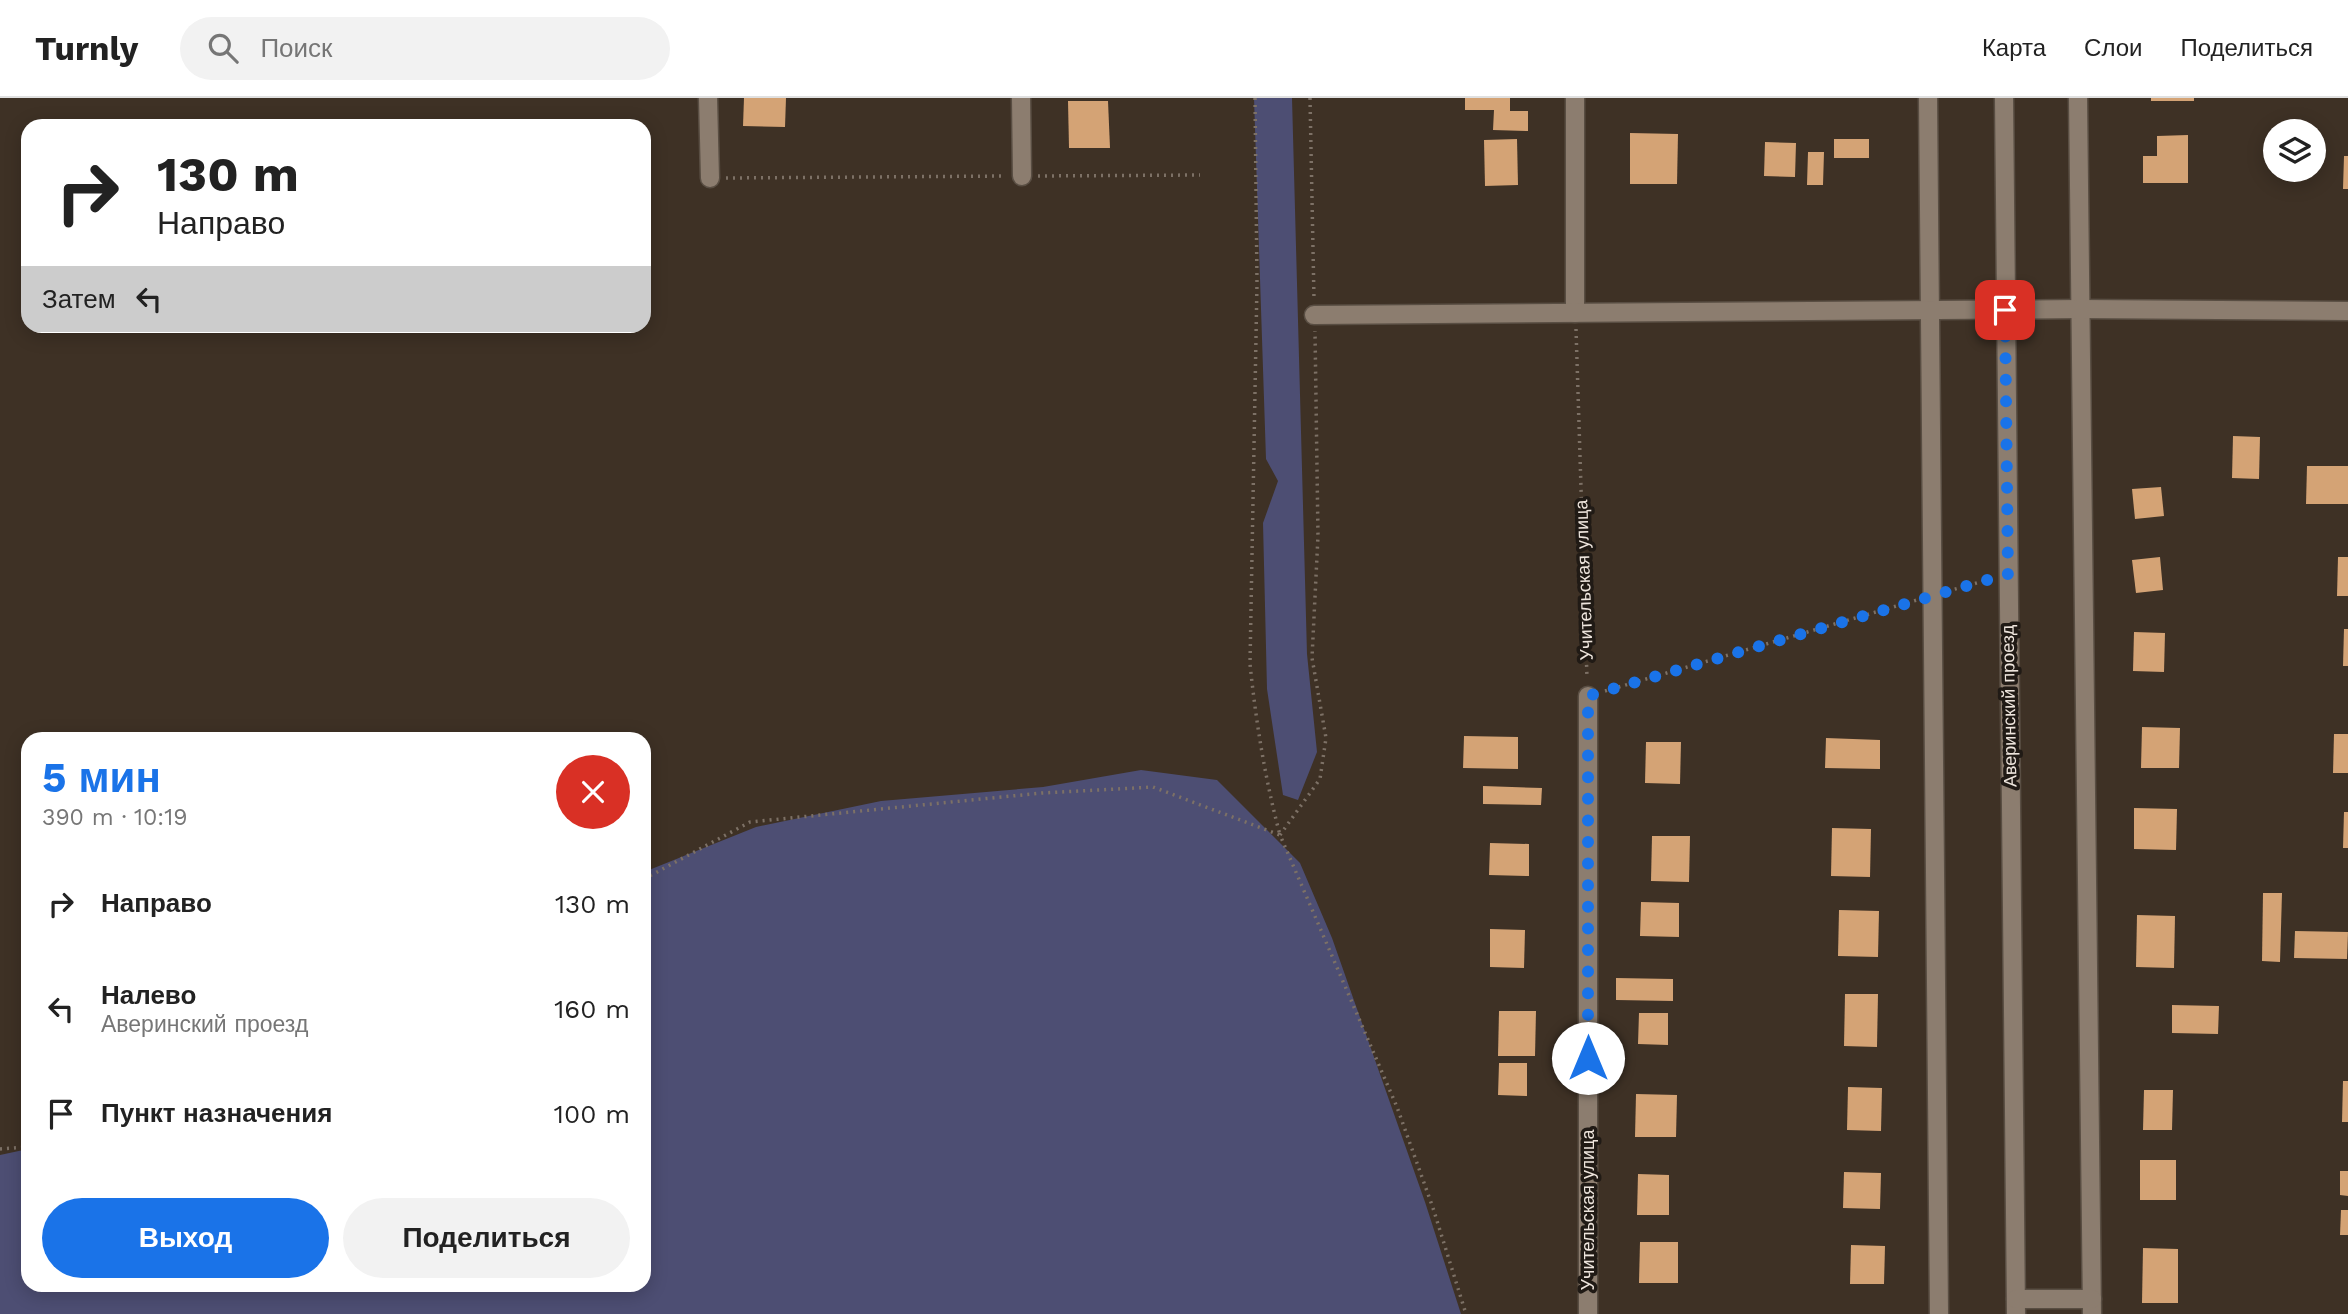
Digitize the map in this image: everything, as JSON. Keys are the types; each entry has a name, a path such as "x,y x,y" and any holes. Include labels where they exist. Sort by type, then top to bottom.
{"street":[{"path":"708,98 710,178"},
{"path":"1021,98 1022,176"},
{"path":"1575,98 1575,313"},
{"path":"1928,98 1939,1314"},
{"name":"Аверинский проезд","path":"2004,98 2016,1307"},
{"path":"2016,1307 2092,1307 2078,98"},
{"path":"1314,315 2080,309 2348,311"},
{"name":"Учительская улица","path":"1588,696 1588,1314"}],"path":[{"path":"1255,98 1257,283 1250,664 1267,789 1280,835 1397,1107 1433,1208 1466,1314"},
{"path":"1280,835 1320,779 1326,738 1312,658 1318,536 1310,98"},
{"path":"710,178 1200,175"},
{"name":"Учительская улица","path":"1575,313 1588,696"},
{"path":"1588,696 2008,574"},
{"path":"651,875 750,822 1042,793 1153,787 1280,835"},
{"path":"0,1149 21,1148"}],"shaded area":[{"path":"1254,98 1292,98 1307,654 1317,752 1298,800 1283,795 1267,689 1263,523 1278,481 1266,459"},
{"path":"1141,770 1217,780 1300,863 1332,938 1425,1202 1461,1314 0,1314 0,1155 21,1150 21,1292 651,1292 651,869 756,827 881,801 1043,787"}],"building":[{"path":"744,98 786,98 785,127 743,126"},
{"path":"1465,98 1510,98 1510,111 1528,111 1528,131 1493,130 1494,110 1465,110"},
{"path":"2151,98 2194,98 2194,101 2151,101"},
{"path":"1068,101 1108,101 1110,148 1069,148"},
{"path":"1630,133 1678,134 1677,184 1630,184"},
{"path":"2188,135 2188,183 2143,183 2143,156 2157,156 2157,136"},
{"path":"1517,139 1518,185 1485,186 1484,140"},
{"path":"1834,139 1869,139 1869,158 1834,158"},
{"path":"1765,142 1796,143 1795,177 1764,176"},
{"path":"1808,152 1824,152 1823,185 1807,185"},
{"path":"2344,156 2348,156 2348,189 2343,189"},
{"path":"2233,436 2260,437 2259,479 2232,478"},
{"path":"2307,466 2348,466 2348,504 2306,504"},
{"path":"2161,487 2164,516 2135,519 2132,489"},
{"path":"2160,557 2163,590 2136,593 2132,560"},
{"path":"2338,557 2348,557 2348,596 2337,596"},
{"path":"2344,629 2348,629 2348,666 2343,666"},
{"path":"2134,632 2165,633 2164,672 2133,671"},
{"path":"2142,727 2180,728 2179,768 2141,768"},
{"path":"2334,734 2348,734 2348,773 2333,773"},
{"path":"1464,736 1518,737 1518,769 1463,768"},
{"path":"1826,738 1880,740 1880,769 1825,768"},
{"path":"1646,742 1681,742 1680,784 1645,783"},
{"path":"1483,786 1542,788 1541,805 1483,804"},
{"path":"2134,808 2177,809 2176,850 2134,849"},
{"path":"2344,812 2348,812 2348,848 2343,848"},
{"path":"1832,828 1871,829 1870,877 1831,876"},
{"path":"1652,836 1690,836 1689,882 1651,881"},
{"path":"1490,843 1529,844 1529,876 1489,875"},
{"path":"2263,893 2282,893 2280,962 2262,961"},
{"path":"1641,902 1679,903 1679,937 1640,936"},
{"path":"1839,910 1879,911 1878,957 1838,956"},
{"path":"2137,915 2175,916 2174,968 2136,967"},
{"path":"1490,929 1525,930 1524,968 1490,967"},
{"path":"2295,931 2348,932 2347,959 2294,958"},
{"path":"1616,978 1673,979 1673,1001 1616,1000"},
{"path":"1845,994 1878,994 1877,1047 1844,1046"},
{"path":"2172,1005 2219,1006 2218,1034 2172,1033"},
{"path":"1499,1011 1536,1011 1535,1056 1498,1056"},
{"path":"1639,1013 1668,1013 1668,1045 1638,1044"},
{"path":"1499,1063 1527,1063 1527,1096 1498,1095"},
{"path":"2343,1081 2348,1081 2348,1122 2342,1122"},
{"path":"1848,1087 1882,1088 1881,1131 1847,1130"},
{"path":"2144,1090 2173,1090 2172,1130 2143,1130"},
{"path":"1636,1094 1677,1095 1676,1137 1635,1137"},
{"path":"2140,1160 2176,1160 2176,1200 2140,1200"},
{"path":"2340,1171 2348,1171 2348,1196 2340,1195"},
{"path":"1844,1172 1881,1173 1880,1209 1843,1208"},
{"path":"1638,1174 1669,1175 1669,1215 1637,1215"},
{"path":"2341,1210 2348,1210 2348,1235 2340,1235"},
{"path":"1640,1242 1678,1242 1678,1283 1639,1283"},
{"path":"1851,1245 1885,1246 1884,1284 1850,1284"},
{"path":"2143,1248 2178,1249 2178,1303 2142,1303"}],"route":[{"path":"1588,1058 1588,696 2008,574 2005,310"}]}
